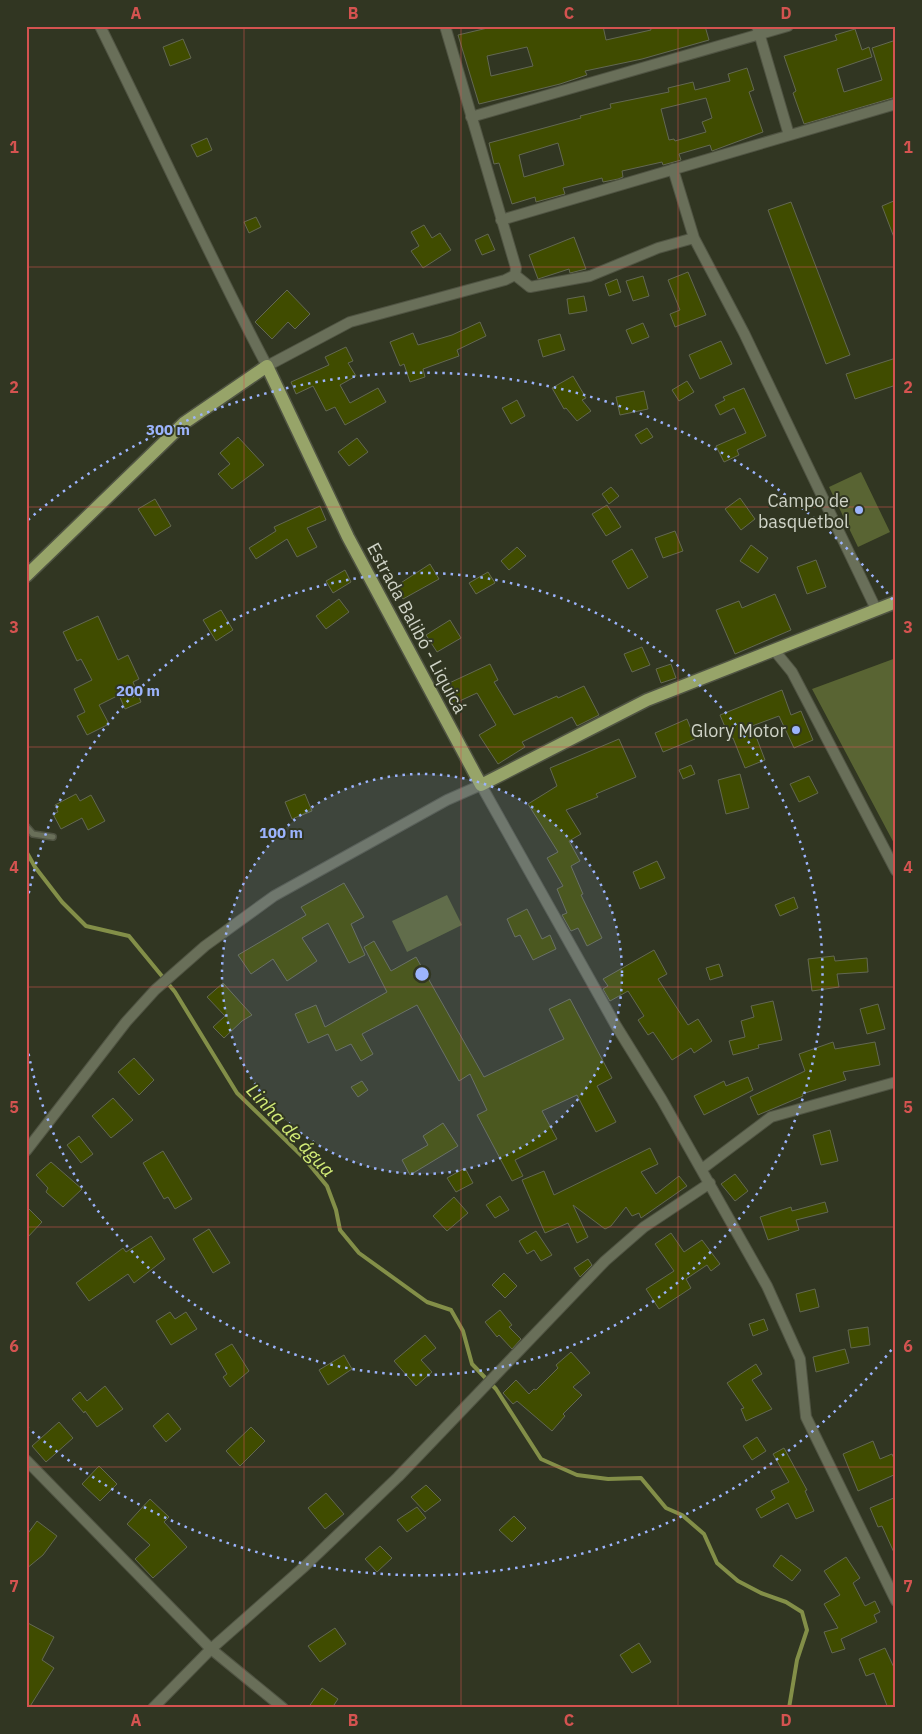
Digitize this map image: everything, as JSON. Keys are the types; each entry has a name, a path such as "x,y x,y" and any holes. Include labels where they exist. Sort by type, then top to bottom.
{"main road":[{"path":"26,576 184,423 267,366"},
{"name":"Estrada Balibó - Liquicá","path":"267,366 348,537 480,785"},
{"path":"480,785 647,700 896,602"}],"street":[{"path":"100,26 145,116 199,235 267,366 350,322 506,280 515,275"},
{"path":"444,26 516,268 515,275"},
{"path":"471,117 758,30 788,26"},
{"path":"758,30 789,135"},
{"path":"502,220 896,104"},
{"path":"673,169 694,238 744,332 876,609"},
{"path":"515,275 530,287 590,276 640,254 694,238"},
{"path":"774,650 792,672 896,872"},
{"path":"26,1152 126,1022 155,990 205,946 274,896 447,800 480,785 615,1024 702,1169 767,1286 800,1359 802,1397 806,1418 896,1601"},
{"path":"702,1169 772,1117 896,1082"},
{"path":"153,1708 210,1649 305,1566 477,1396 604,1261 644,1227 710,1183"},
{"path":"26,1460 210,1649 283,1708"}],"lane":[{"path":"26,826 32,834 53,837"}],"green space":[{"name":"Campo de basquetbol","path":"861,472 890,532 858,547 829,487"},
{"path":"896,658 896,847 812,689"},
{"path":"447,895 462,925 407,952 392,921"}],"building":[{"path":"496,26 603,26 606,40 651,30 650,26 705,26 709,40 642,59 585,71 587,75 560,84 479,104 458,35","holes":["527,47 533,66 491,76 487,56"]},
{"path":"855,29 862,50 869,47 872,57 837,69 844,92 882,80 872,48 896,40 896,97 804,124 793,93 796,91 784,56 837,40 835,35"},
{"path":"183,39 191,58 170,66 163,47"},
{"path":"747,68 754,90 749,92 763,132 712,151 710,145 679,154 681,160 663,165 662,162 622,171 623,177 618,179 603,182 602,178 563,188 565,194 536,202 535,197 512,204 499,163 494,164 489,143 581,118 580,116 611,108 610,104 669,92 668,88 693,82 695,90 730,81 728,74","holes":["706,98 712,118 702,122 706,132 675,141 674,139 669,140 661,109","558,143 564,165 524,177 519,155"]},
{"path":"207,138 212,150 197,157 191,145"},
{"path":"896,200 896,240 895,240 882,206"},
{"path":"791,202 850,355 826,364 768,210"},
{"path":"256,217 261,227 249,233 244,222"},
{"path":"424,225 432,238 440,233 451,250 423,268 411,251 419,246 411,232"},
{"path":"488,234 495,250 482,255 475,240"},
{"path":"574,237 586,269 570,273 569,269 538,279 529,255"},
{"path":"688,272 706,315 675,327 670,314 680,310 668,280"},
{"path":"643,276 649,296 633,301 626,281"},
{"path":"617,279 621,292 609,296 605,284"},
{"path":"287,290 310,314 295,329 288,322 272,339 255,322"},
{"path":"584,296 587,311 569,314 567,299"},
{"path":"480,322 486,336 457,350 459,356 423,369 425,377 410,382 404,364 400,366 390,342 413,333 418,345 452,335"},
{"path":"643,323 649,337 632,344 626,330"},
{"path":"560,334 565,350 543,357 538,340"},
{"path":"721,341 732,364 700,379 689,355"},
{"path":"346,347 353,361 348,363 356,376 340,385 350,403 378,388 386,402 345,425 335,407 326,411 313,386 296,394 291,382 329,365 325,357"},
{"path":"896,358 896,385 855,399 846,374"},
{"path":"573,376 586,398 582,400 591,411 577,421 566,408 564,409 552,388"},
{"path":"687,381 694,392 679,401 672,390"},
{"path":"744,388 766,436 737,450 739,455 724,462 716,446 746,433 734,408 720,415 715,405 725,400 723,397"},
{"path":"644,391 648,409 620,415 616,397"},
{"path":"517,400 525,416 511,424 502,408"},
{"path":"647,428 653,437 641,444 635,435"},
{"path":"238,437 264,465 232,489 218,474 230,464 220,453"},
{"path":"357,438 368,452 349,466 338,452"},
{"path":"611,487 619,496 609,504 602,494"},
{"path":"740,498 755,519 741,530 725,509"},
{"path":"155,499 171,526 155,536 138,509"},
{"path":"607,505 621,527 606,536 592,514"},
{"path":"320,506 326,520 307,528 317,547 297,557 287,539 256,559 249,548 276,531 274,527"},
{"path":"675,531 683,551 663,558 655,538"},
{"path":"751,545 768,558 758,573 740,561"},
{"path":"517,547 526,556 509,570 501,561"},
{"path":"632,549 648,577 628,589 612,561"},
{"path":"816,560 826,587 807,594 797,567"},
{"path":"430,564 439,579 403,599 396,586"},
{"path":"345,570 351,582 333,593 326,581"},
{"path":"488,572 495,583 476,594 469,583"},
{"path":"775,594 791,630 735,654 716,610 739,601 742,608"},
{"path":"339,599 349,612 326,629 316,616"},
{"path":"221,610 233,630 216,641 203,620"},
{"path":"98,616 118,660 128,655 139,679 133,682 141,702 125,709 119,695 99,705 109,724 87,735 77,716 85,712 74,689 92,680 81,659 77,661 63,632"},
{"path":"450,620 461,638 437,652 426,635"},
{"path":"642,647 650,665 632,672 624,654"},
{"path":"490,664 498,680 494,682 514,715 584,686 599,715 577,726 572,717 522,742 525,747 498,764 479,735 496,725 477,693 453,704 445,685"},
{"path":"671,664 676,678 661,683 656,669"},
{"path":"782,690 791,715 801,711 813,740 794,748 779,716 752,726 765,760 745,768 733,738 730,739 720,715"},
{"path":"687,719 695,739 663,752 655,733"},
{"path":"619,739 636,777 596,794 598,797 566,810 581,834 569,841 580,861 571,866 583,894 581,895 602,938 587,946 578,928 571,931 562,915 567,913 557,889 563,886 547,858 558,852 528,804 557,786 550,768"},
{"path":"691,765 695,774 683,779 679,770"},
{"path":"740,774 749,808 726,814 718,780"},
{"path":"809,776 818,793 799,802 790,784"},
{"path":"76,794 80,801 91,795 105,821 88,830 82,818 61,829 53,814 58,812 55,805"},
{"path":"305,794 312,811 292,819 285,802"},
{"path":"657,861 665,878 640,889 633,872"},
{"path":"344,883 364,917 351,924 365,955 349,963 328,923 302,938 317,961 287,981 273,959 251,974 238,955 306,915 301,907"},
{"path":"794,897 798,908 780,916 775,905"},
{"path":"527,909 542,939 550,935 556,949 533,960 520,935 515,937 507,919"},
{"path":"374,941 391,971 416,957 484,1077 564,1039 549,1009 570,999 612,1078 597,1086 616,1122 596,1132 577,1095 542,1111 557,1139 515,1160 523,1176 512,1181 477,1115 487,1110 470,1074 459,1081 417,1005 362,1034 373,1054 361,1061 351,1044 336,1051 328,1034 308,1043 295,1014 316,1005 325,1027 387,992 364,947"},
{"path":"654,950 667,974 658,979 688,1025 698,1019 712,1041 694,1053 691,1048 672,1060 653,1032 648,1035 638,1020 644,1016 628,991 610,1001 603,989 608,986 603,979"},
{"path":"834,956 835,961 867,958 868,972 837,974 839,987 812,991 808,959"},
{"path":"719,964 723,976 710,980 706,968"},
{"path":"223,983 252,1015 242,1021 224,1038 213,1027 225,1016 207,997"},
{"path":"773,1001 782,1040 758,1045 759,1048 733,1055 729,1041 745,1037 741,1021 754,1017 751,1006"},
{"path":"878,1004 885,1029 867,1034 860,1009"},
{"path":"833,1042 835,1049 875,1042 880,1065 843,1072 846,1080 802,1094 803,1096 758,1115 750,1097 805,1071 799,1054"},
{"path":"134,1058 154,1080 139,1095 118,1072"},
{"path":"748,1077 753,1090 704,1115 694,1096 724,1081 726,1086"},
{"path":"362,1081 368,1090 358,1097 351,1087"},
{"path":"113,1098 133,1120 111,1138 92,1116"},
{"path":"443,1123 458,1146 410,1175 402,1160 428,1145 423,1136"},
{"path":"830,1130 838,1161 821,1165 813,1135"},
{"path":"79,1136 93,1154 81,1163 67,1145"},
{"path":"650,1148 658,1164 641,1172 656,1194 679,1176 687,1186 641,1218 639,1213 632,1216 626,1207 611,1226 605,1229 573,1205 588,1237 577,1243 568,1223 545,1233 522,1180 544,1171 554,1195"},
{"path":"163,1151 192,1199 175,1209 168,1197 164,1199 143,1163"},
{"path":"51,1162 82,1189 63,1207 46,1192 48,1188 36,1175"},
{"path":"465,1168 473,1183 456,1192 447,1178"},
{"path":"735,1174 748,1191 735,1201 721,1184"},
{"path":"500,1196 509,1210 495,1218 486,1205"},
{"path":"454,1197 468,1213 447,1231 433,1216"},
{"path":"825,1202 828,1212 796,1220 799,1230 768,1240 760,1217 791,1207 792,1211"},
{"path":"26,1206 42,1222 26,1239"},
{"path":"209,1229 230,1263 213,1273 193,1239"},
{"path":"536,1231 552,1255 541,1261 534,1250 527,1254 519,1241"},
{"path":"671,1233 684,1252 702,1240 720,1264 711,1271 707,1265 686,1279 691,1288 659,1309 646,1289 674,1271 655,1244"},
{"path":"151,1236 165,1259 134,1283 128,1274 89,1301 76,1283 123,1248 126,1252"},
{"path":"588,1259 592,1265 580,1277 574,1268"},
{"path":"504,1273 517,1286 505,1298 492,1285"},
{"path":"815,1289 819,1307 800,1312 796,1294"},
{"path":"500,1310 512,1325 509,1327 521,1339 512,1349 499,1335 497,1337 485,1322"},
{"path":"170,1312 175,1319 186,1312 197,1329 171,1345 156,1321"},
{"path":"764,1319 768,1330 753,1336 749,1324"},
{"path":"868,1327 870,1345 851,1348 848,1330"},
{"path":"425,1335 436,1348 421,1360 432,1372 416,1386 394,1361"},
{"path":"232,1344 249,1371 230,1387 223,1377 227,1374 215,1354"},
{"path":"845,1349 849,1363 816,1372 813,1357"},
{"path":"571,1352 590,1373 573,1387 582,1395 563,1414 565,1416 552,1431 517,1401 513,1404 503,1393 516,1380 529,1394 534,1389 536,1390 558,1368 556,1365"},
{"path":"344,1355 352,1369 328,1385 319,1370"},
{"path":"756,1364 762,1374 752,1380 772,1409 746,1421 741,1409 744,1408 727,1383"},
{"path":"105,1386 123,1409 97,1427 85,1411 84,1413 72,1399 80,1392 87,1401"},
{"path":"168,1413 181,1429 166,1442 153,1426"},
{"path":"59,1422 73,1438 46,1462 32,1446"},
{"path":"251,1427 265,1441 240,1466 226,1451"},
{"path":"757,1437 766,1451 752,1460 743,1446"},
{"path":"873,1441 880,1459 892,1454 896,1463 896,1474 858,1491 843,1454"},
{"path":"784,1448 807,1490 805,1491 814,1511 796,1519 788,1503 761,1518 756,1509 775,1498 771,1491 789,1482 773,1454"},
{"path":"99,1466 117,1484 100,1501 82,1484"},
{"path":"426,1485 441,1500 425,1512 411,1497"},
{"path":"326,1493 344,1514 325,1529 308,1508"},
{"path":"896,1497 896,1557 882,1526 878,1527 870,1508"},
{"path":"150,1499 169,1517 164,1522 187,1547 153,1578 135,1559 150,1545 127,1524"},
{"path":"417,1507 426,1518 407,1532 397,1520"},
{"path":"514,1516 526,1528 512,1542 499,1530"},
{"path":"37,1521 57,1536 43,1555 26,1569 26,1536"},
{"path":"380,1546 392,1558 377,1572 365,1559"},
{"path":"781,1555 801,1570 792,1581 773,1566"},
{"path":"846,1557 860,1578 853,1583 865,1606 875,1601 880,1612 874,1615 877,1622 841,1639 845,1649 832,1653 824,1632 838,1628 824,1604 840,1595 824,1571"},
{"path":"26,1622 54,1637 42,1660 54,1668 29,1708 26,1708"},
{"path":"335,1628 346,1644 320,1662 308,1646"},
{"path":"639,1643 651,1662 632,1673 620,1655"},
{"path":"885,1648 896,1672 896,1708 888,1708 874,1673 866,1676 859,1659"},
{"path":"322,1688 338,1699 332,1708 308,1708"}],"waterway":[{"name":"Linha de água","path":"26,851 35,867 62,902 86,926 129,936 175,992 237,1093 304,1158 327,1186 336,1210 340,1230 359,1253 427,1302 451,1310 463,1331 472,1364 496,1389 541,1459 577,1475 608,1479 641,1478 666,1508 682,1515 704,1534 717,1563 738,1581 761,1593 786,1602 802,1612 807,1630 797,1660 789,1708"}],"place":[{"name":"Campo de basquetbol","path":"859,510"},
{"name":"Glory Motor","path":"796,730"}]}
